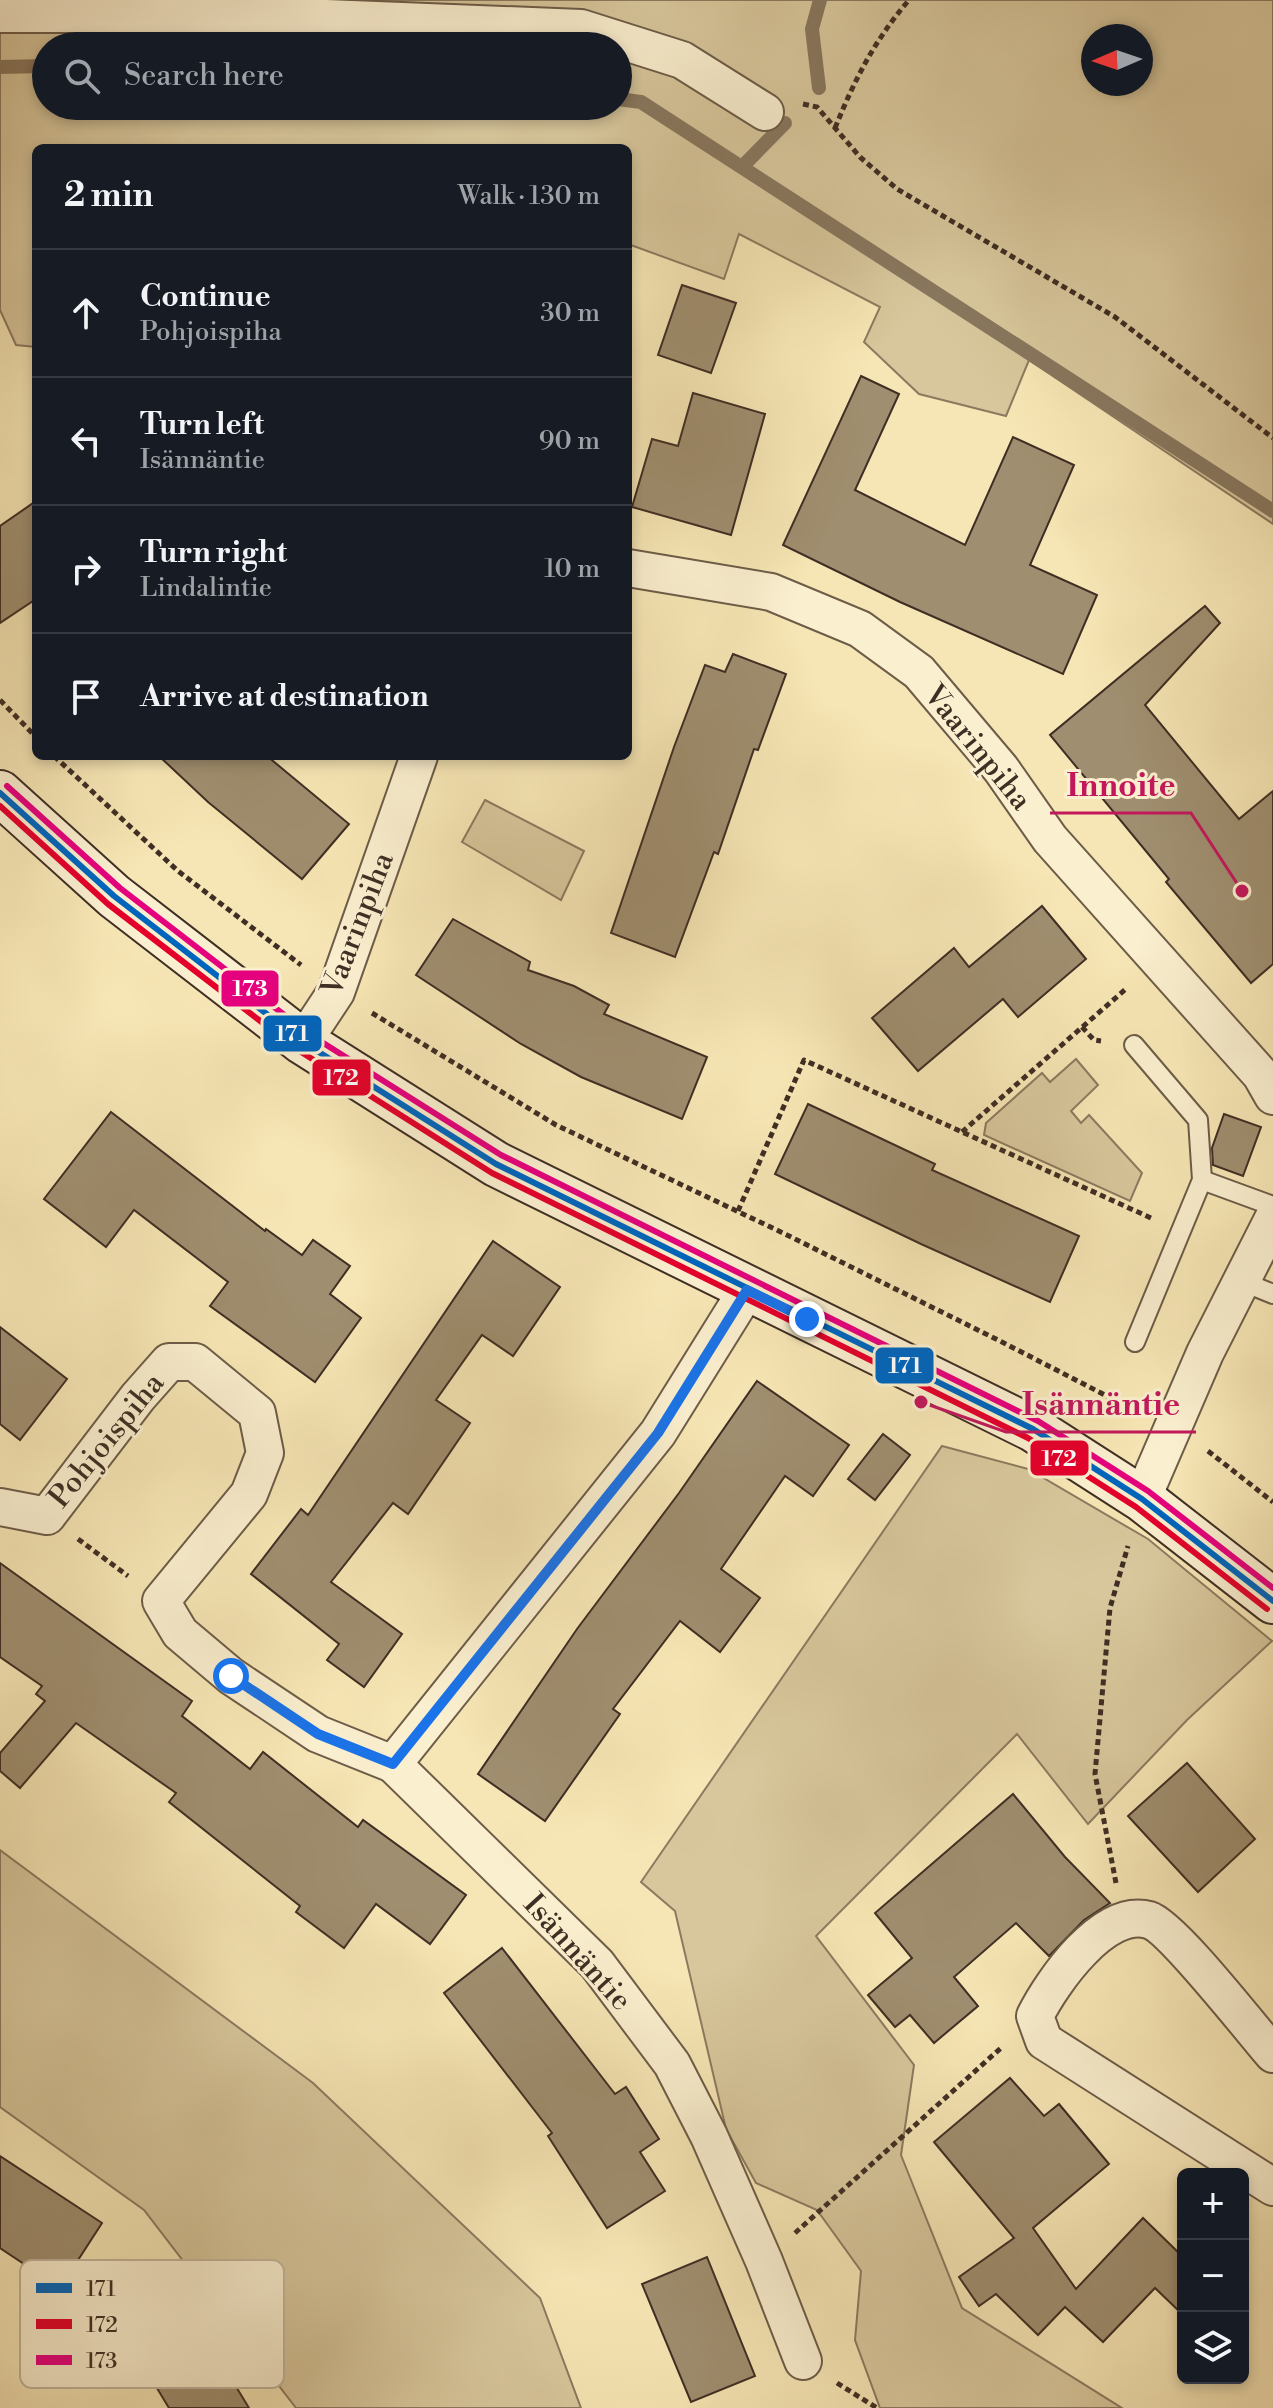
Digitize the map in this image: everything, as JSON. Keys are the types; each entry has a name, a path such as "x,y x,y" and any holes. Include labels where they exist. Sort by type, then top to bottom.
{"street":[{"path":"0,14 224,14 581,28 594,32"},
{"path":"632,44 682,60 765,112"},
{"name":"Vaarinpiha","path":"632,569 771,592 860,629 919,672 1001,769 1050,839 1261,1075 1273,1096"},
{"name":"Vaarinpiha","path":"303,1042 336,992 418,760"},
{"path":"0,793 114,896 303,1042 496,1164 1033,1429 1142,1499 1273,1601"},
{"path":"1142,1499 1205,1353 1257,1288 1273,1219"},
{"path":"161,1601 180,1633 231,1676 318,1734 393,1764 658,1433 747,1290"},
{"name":"Pohjoispiha","path":"0,1507 47,1516 138,1397 169,1362 195,1362 257,1413 265,1453 249,1494 161,1601"},
{"name":"Isännäntie","path":"393,1764 597,1964 672,2064 709,2136 764,2261 803,2361"},
{"path":"1273,2054 1179,1944 1150,1920 1124,1919 1075,1954 1045,1996 1035,2016 1044,2041 1273,2187"}],"lane":[{"path":"1134,1045 1198,1120 1202,1180 1135,1342"},
{"path":"1202,1180 1273,1206"}],"path":[{"path":"835,128 858,72 886,27 909,0"},
{"path":"765,112 790,102 817,107 860,157 897,189 1115,317 1273,438"},
{"path":"0,700 32,733"},
{"path":"58,760 178,871 336,992 556,1125 1002,1342 1203,1447 1273,1502"},
{"path":"962,1132 1159,960"},
{"path":"738,1211 804,1060 1180,1232"},
{"path":"1124,1919 1095,1774 1110,1608 1142,1499"},
{"path":"47,1516 161,1601"},
{"path":"764,2261 1035,2016"}],"shaded area":[{"path":"0,0 1273,0 1273,524 1029,360 1006,416 919,394 864,342 880,307 739,234 724,279 632,245 632,144 32,144 32,347 16,345 0,310"},
{"path":"485,800 584,851 561,900 462,842"},
{"path":"1076,1059 1098,1085 1071,1111 1081,1123 1089,1115 1142,1173 1130,1201 984,1135 986,1123 1042,1073 1050,1082"},
{"path":"942,1446 1028,1469 1148,1539 1272,1641 1187,1720 1088,1824 1017,1734 816,1936 914,2065 901,2155 962,2308 1122,2408 880,2408 855,2340 861,2271 817,2210 756,2183 726,2129 675,1911 641,1882"},
{"path":"0,1850 313,2083 540,2298 581,2408 296,2408 281,2388 284,2388 284,2260 182,2260 144,2210 0,2107"}],"building":[{"path":"682,285 736,303 711,373 658,355"},
{"path":"861,376 899,394 855,490 965,545 1013,437 1074,465 1030,565 1097,595 1063,674 900,602 783,545"},
{"path":"693,393 765,414 731,535 632,507 652,439 678,446"},
{"path":"32,504 32,602 0,623 0,526"},
{"path":"1205,606 1220,623 1145,705 1239,819 1273,791 1273,964 1251,983 1166,882 1169,879 1050,735"},
{"path":"733,654 786,674 758,750 754,749 718,854 714,852 675,957 611,933 705,665 725,672"},
{"path":"163,760 272,760 349,824 302,879 208,802"},
{"path":"1042,906 1086,959 1018,1017 1003,999 918,1071 872,1018 954,948 969,967"},
{"path":"453,919 530,962 528,970 574,986 609,1005 604,1014 707,1057 682,1119 581,1077 521,1044 416,975"},
{"path":"808,1104 935,1164 932,1170 1079,1236 1050,1302 775,1174"},
{"path":"111,1112 265,1231 302,1255 313,1240 350,1266 330,1294 361,1318 315,1382 210,1306 228,1282 134,1210 106,1247 44,1199"},
{"path":"1224,1114 1261,1127 1243,1176 1213,1165 1212,1148"},
{"path":"493,1241 560,1287 513,1356 482,1335 436,1400 470,1423 408,1514 393,1503 331,1582 402,1634 364,1687 327,1660 339,1644 251,1574 301,1509 308,1515"},
{"path":"0,1327 67,1379 20,1440 0,1424"},
{"path":"757,1381 849,1445 813,1496 785,1476 721,1569 760,1598 720,1652 680,1621 613,1709 620,1714 545,1821 478,1774 577,1629 679,1493"},
{"path":"883,1434 910,1455 875,1500 848,1479"},
{"path":"0,1563 192,1701 182,1716 250,1769 263,1752 358,1827 363,1820 466,1895 430,1944 376,1904 344,1948 296,1912 300,1906 169,1802 176,1793 76,1723 20,1788 0,1771 0,1753 45,1701 36,1694 42,1686 0,1657"},
{"path":"1187,1763 1255,1839 1198,1892 1128,1816"},
{"path":"1013,1794 1065,1857 1110,1903 1084,1920 1049,1956 1016,1923 954,1977 978,2006 934,2043 910,2015 895,2027 868,1995 912,1958 875,1913"},
{"path":"502,1948 615,2094 626,2087 659,2139 640,2152 665,2191 607,2228 548,2136 552,2133 444,1993"},
{"path":"1010,2078 1044,2116 1059,2104 1109,2164 1033,2228 1076,2289 1143,2218 1177,2251 1177,2309 1155,2288 1103,2342 1065,2307 1038,2335 996,2294 979,2306 959,2277 1014,2238 934,2142"},
{"path":"0,2156 102,2223 78,2260 20,2261 0,2248"},
{"path":"707,2257 755,2376 691,2402 642,2284"},
{"path":"157,2388 237,2388 249,2408 169,2408"}],"waterway":[{"path":"819,88 812,29 820,0"},
{"path":"0,67 32,66"},
{"path":"632,101 641,102 1273,511"},
{"path":"742,167 785,123"}],"transit line":[{"name":"173","path":"7,786 120,888 309,1034 501,1155 1038,1421 1148,1491 1273,1588"},
{"name":"171","path":"0,793 114,896 303,1042 496,1164 1033,1429 1142,1499 1273,1601"},
{"name":"172","path":"0,806 108,904 298,1050 492,1173 1028,1438 1136,1507 1267,1609"}],"place":[{"name":"Innoite","path":"1242,891"},
{"name":"Isännäntie","path":"921,1402"}],"route":[{"path":"231,1676 318,1734 393,1764 658,1433 747,1290 807,1319"}]}
